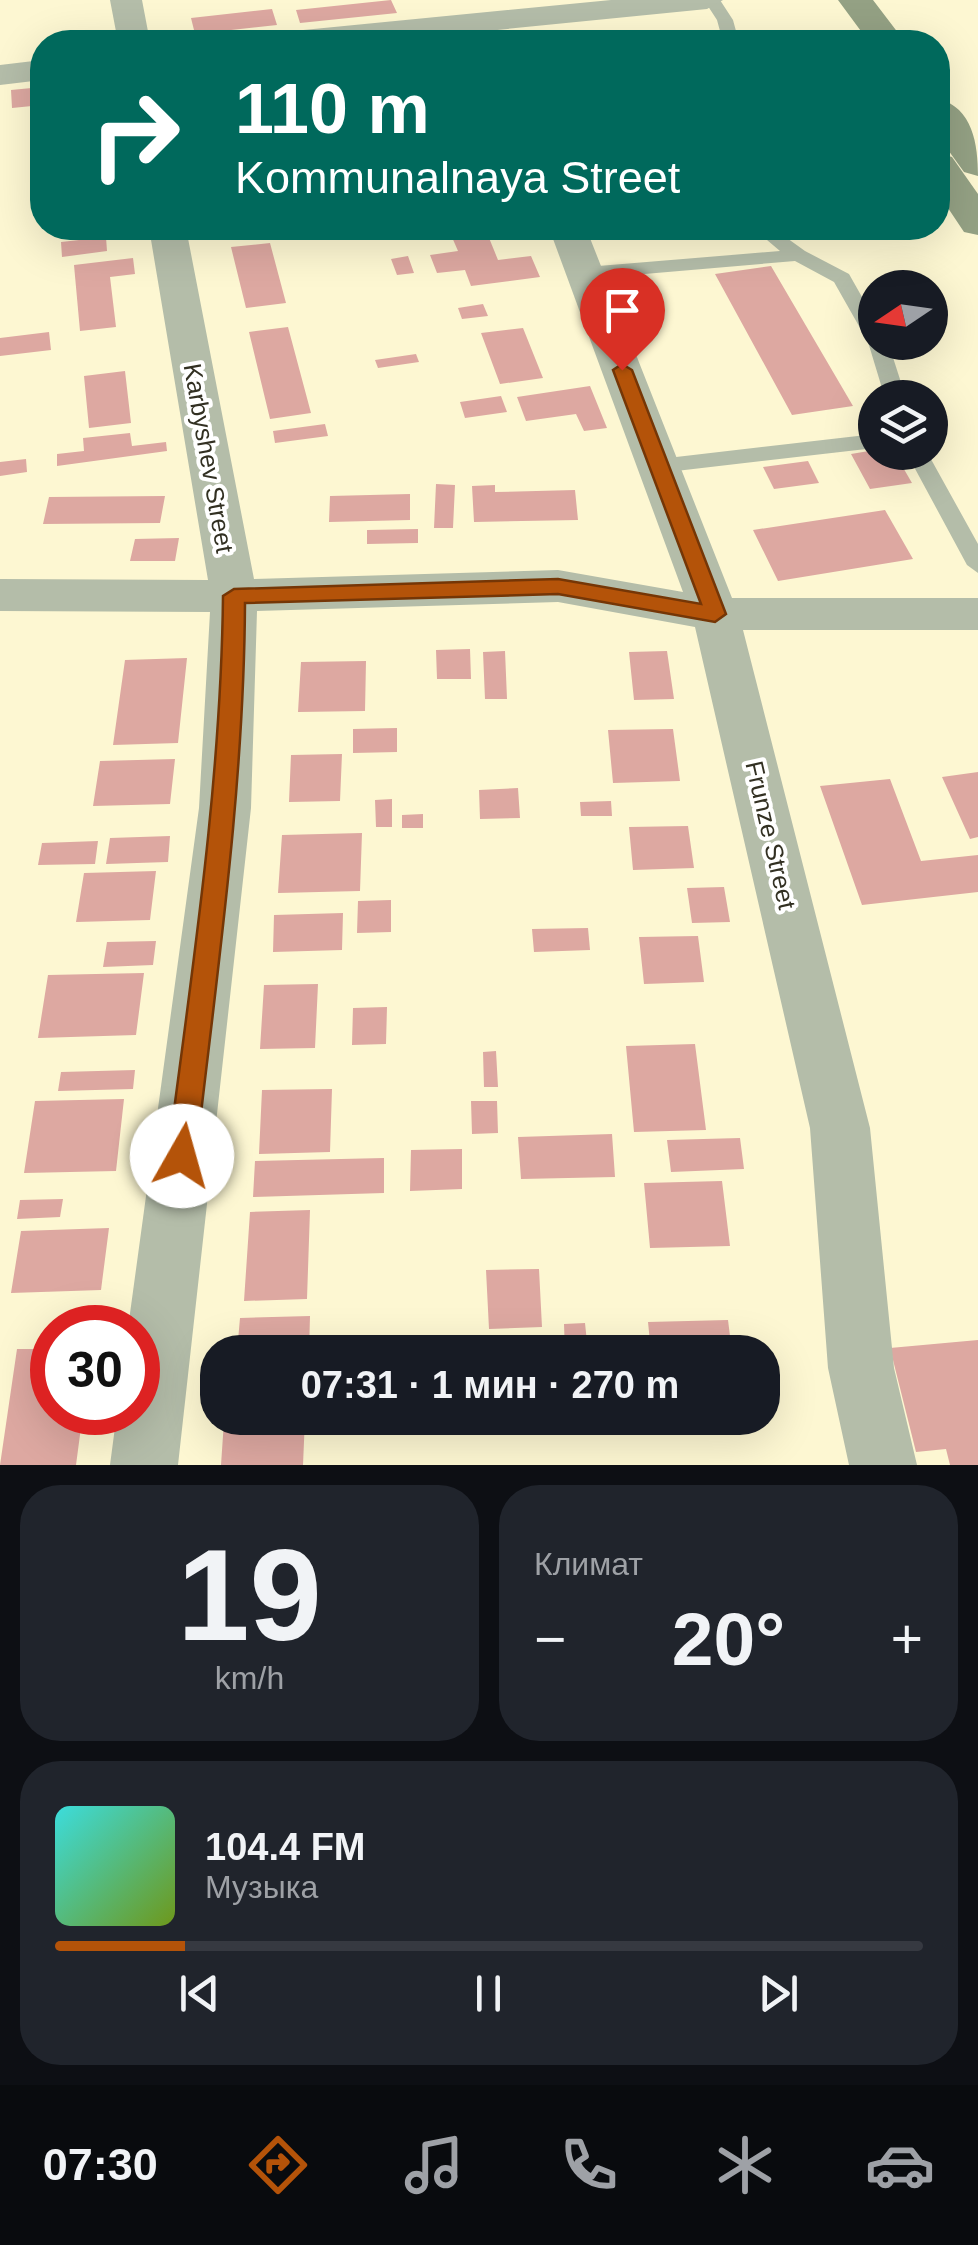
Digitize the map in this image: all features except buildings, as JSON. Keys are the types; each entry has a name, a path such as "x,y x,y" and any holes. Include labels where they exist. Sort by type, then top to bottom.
{"main road":[{"path":"822,0 843,30"},
{"path":"855,0 878,30"},
{"path":"950,126 978,164"},
{"path":"950,182 978,223"}],"street":[{"path":"126,0 132,30"},
{"path":"392,30 709,0"},
{"path":"0,75 30,71"},
{"name":"Karbyshev Street","path":"144,1465 225,808 233,701 234,596 170,240"},
{"name":"Frunze Street","path":"577,250 715,614 747,730 840,1128 861,1368 882,1465"},
{"path":"0,595 234,596 558,586 715,614 978,614"}],"lane":[{"path":"709,0 727,30"},
{"path":"777,240 798,256 842,278 858,307"},
{"path":"577,250 798,256"},
{"path":"659,466 858,443"},
{"path":"926,470 978,566"}],"route":[{"path":"182,1156 225,808 233,701 234,596 558,586 715,614 622,370"}]}
